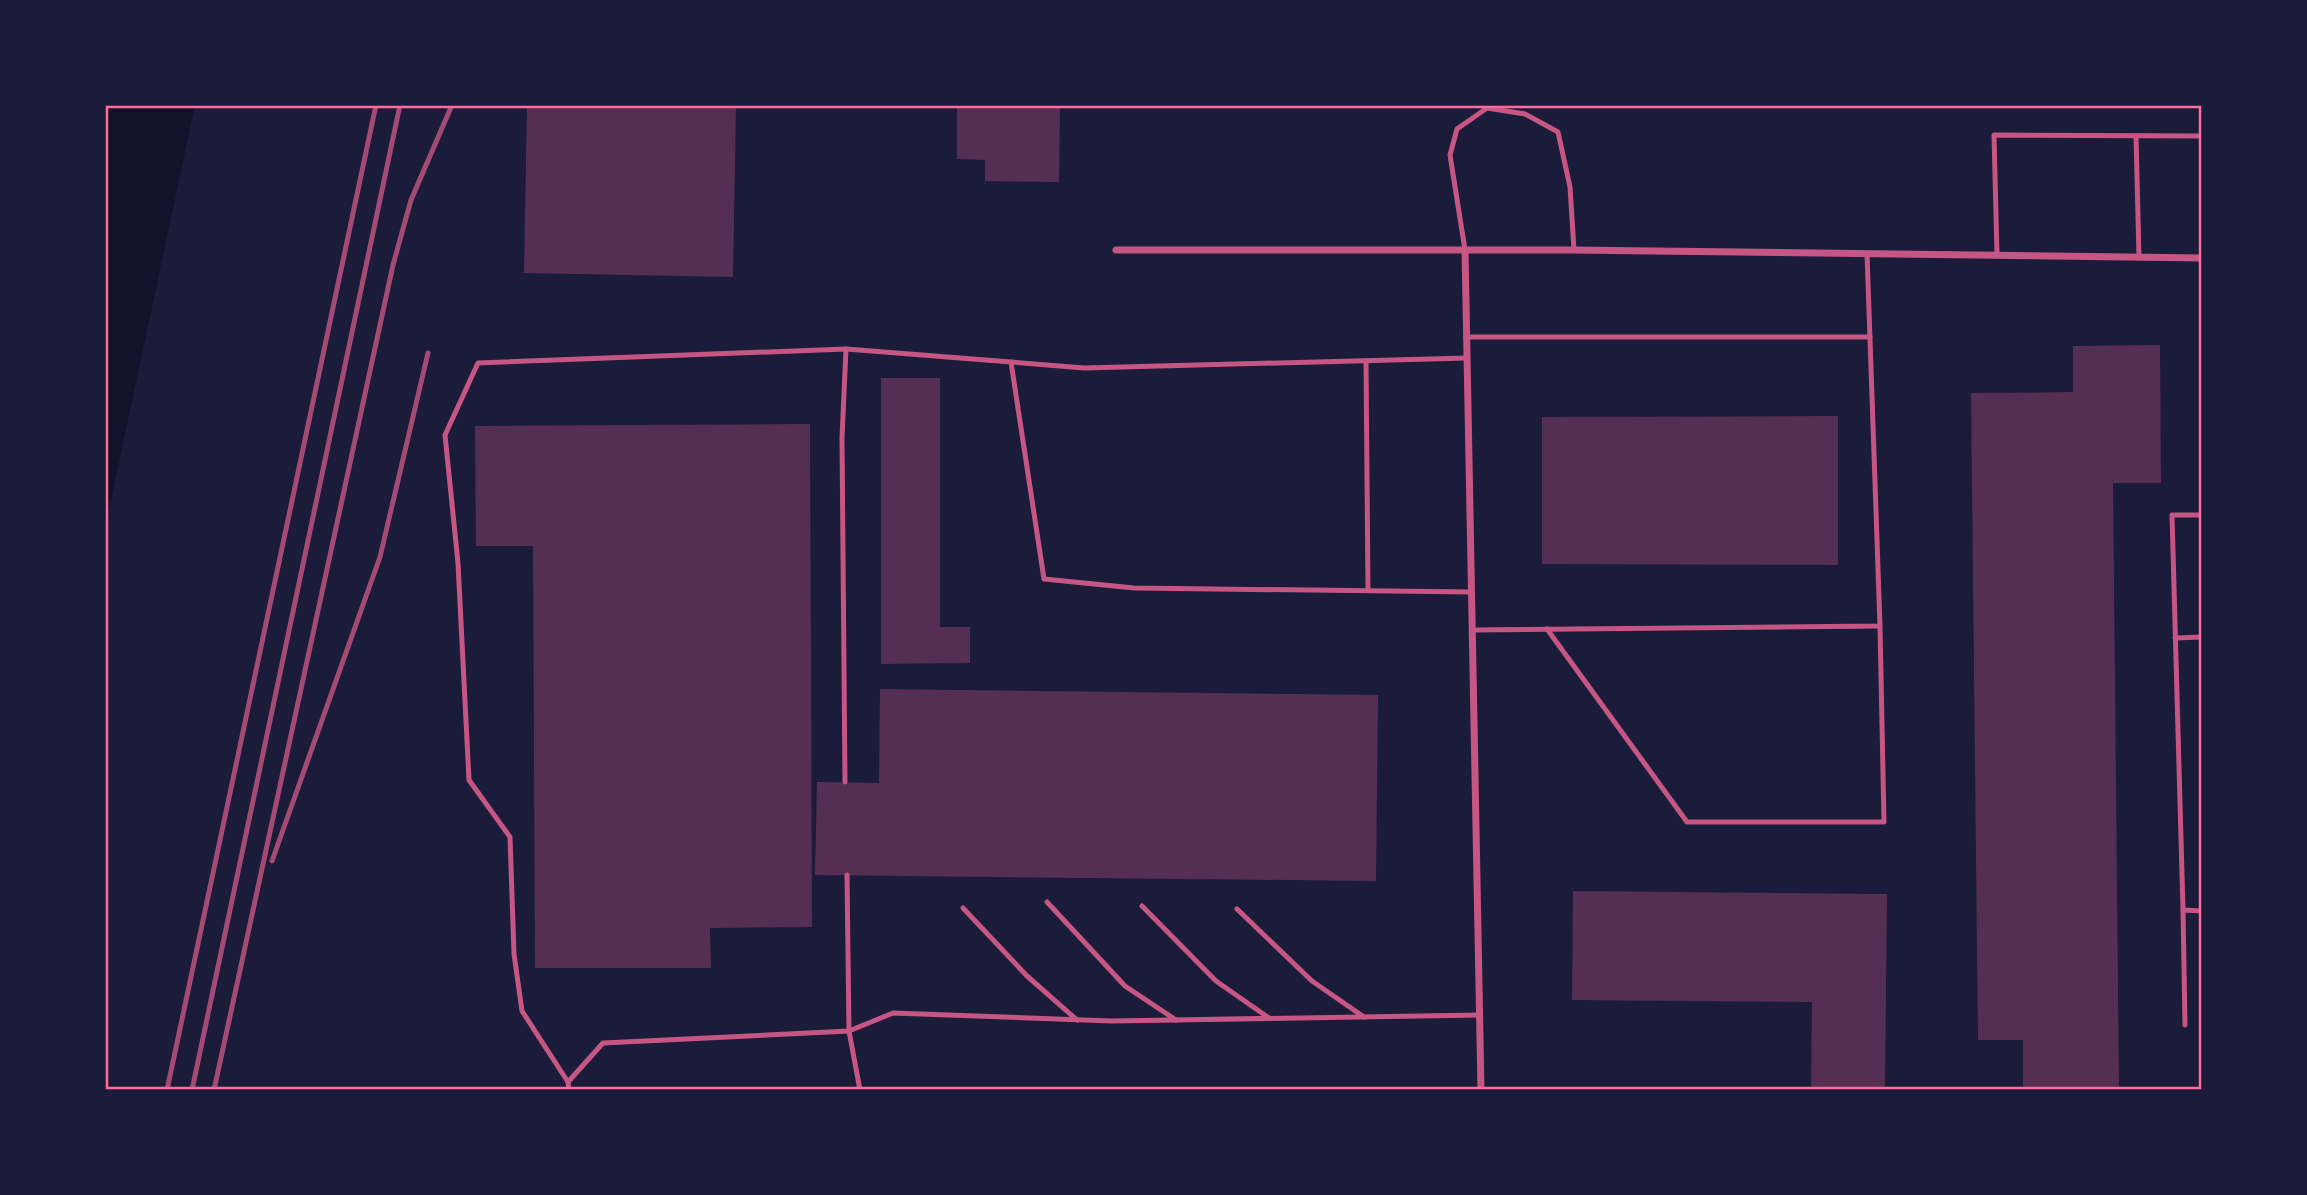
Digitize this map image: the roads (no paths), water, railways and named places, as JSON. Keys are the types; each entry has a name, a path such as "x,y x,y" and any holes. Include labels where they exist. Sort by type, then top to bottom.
{"street":[{"path":"1116,250 1574,250 2202,258"},
{"path":"1465,250 1480,1090"}],"lane":[{"path":"1465,250 1450,155 1457,130 1487,108 1525,114 1558,132 1570,187 1574,250"},
{"path":"1997,255 1994,135 2202,136"},
{"path":"2136,136 2139,257"},
{"path":"1547,629 1687,822 1884,822 1867,253"},
{"path":"1466,337 1870,337"},
{"path":"569,1090 568,1082 522,1011 513,954 510,837 469,780 458,563 445,435 478,363 846,348 1084,368 1467,358"},
{"path":"845,782 842,438 846,348"},
{"path":"1366,361 1368,590"},
{"path":"1011,362 1044,579 1134,587 1471,592"},
{"path":"2185,1025 2172,515 2202,515"},
{"path":"1472,630 1880,625"},
{"path":"2175,638 2202,637"},
{"path":"847,875 849,1031 859,1090"},
{"path":"1047,902 1125,986 1176,1020"},
{"path":"1142,906 1216,981 1269,1018"},
{"path":"963,908 1027,976 1077,1020"},
{"path":"1237,909 1311,981 1364,1017"},
{"path":"2183,911 2202,911"},
{"path":"568,1082 603,1043 849,1031 893,1013 1077,1020 1479,1015"}],"railway":[{"path":"167,1090 376,105"},
{"path":"192,1090 400,105"},
{"path":"214,1090 393,265 411,200 452,105"},
{"path":"272,861 380,557 428,353"}]}
